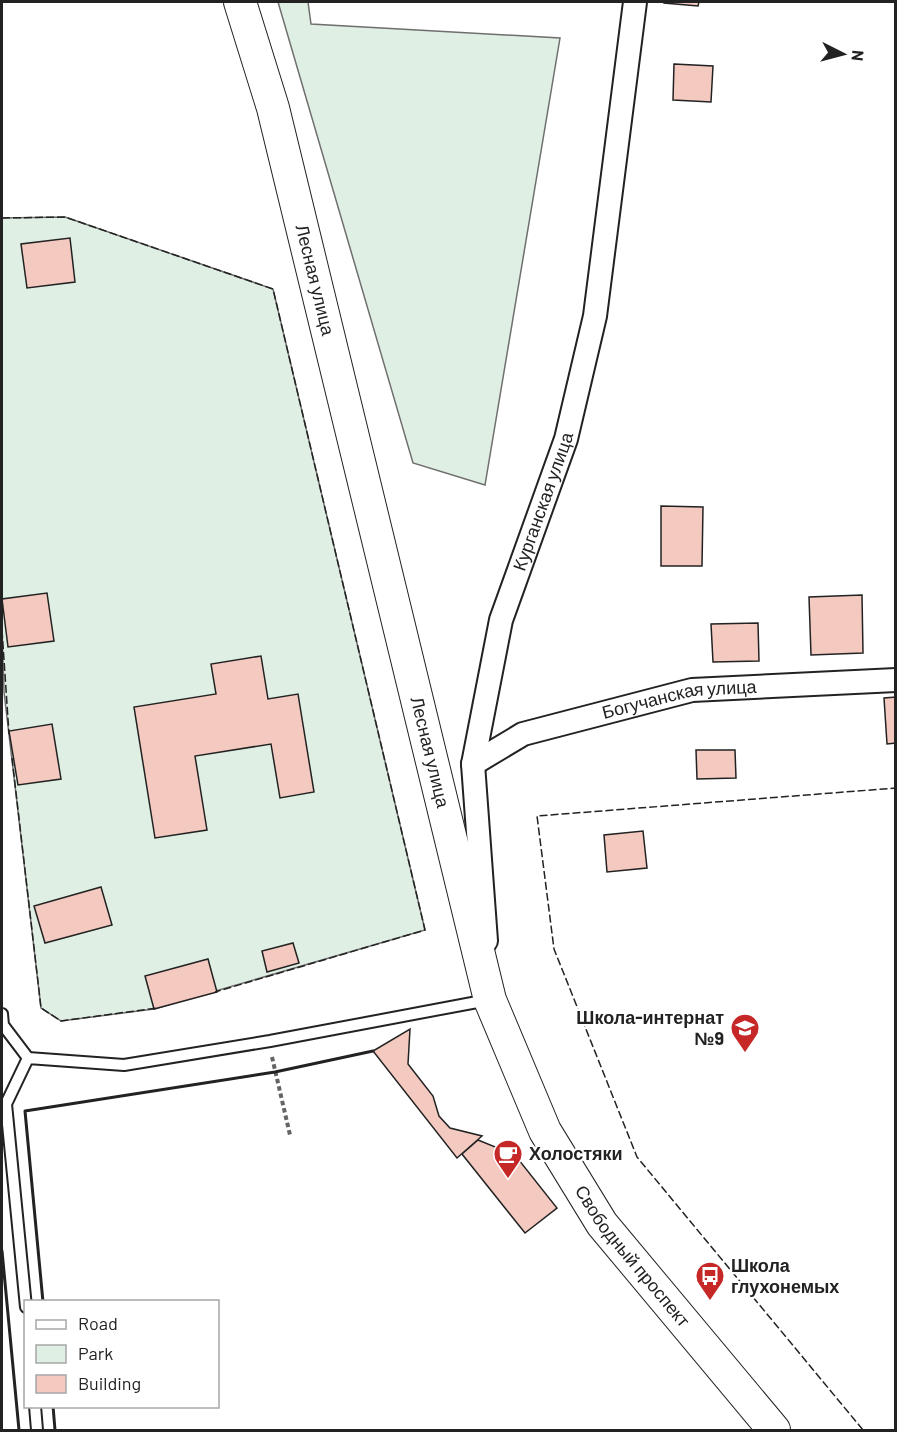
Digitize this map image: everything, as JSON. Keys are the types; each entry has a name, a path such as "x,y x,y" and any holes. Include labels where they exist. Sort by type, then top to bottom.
{"main road":[{"name":"Лесная улица","path":"240,2 273,108 490,1000"},
{"name":"Свободный проспект","path":"490,1000 545,1131 602,1224 774,1431"}],"street":[{"name":"Курганская улица","path":"490,1000 473,764 501,620 566,439 595,316 635,2"},
{"name":"Богучанская улица","path":"473,764 523,734 692,690 896,681"}],"lane":[{"path":"2,1014 3,1025 28,1058 124,1065 270,1041 490,1000"},
{"path":"25,1300 6,1104 28,1058"},
{"path":"35,1408 38,1431"}],"path":[{"path":"270,1041 290,1135"}],"green space":[{"path":"278,2 308,2 311,24 560,38 485,485 413,463"},
{"path":"65,217 273,289 425,930 154,1009 61,1021 41,1008 4,692 2,218"}],"building":[{"path":"664,2 699,2 698,6"},
{"path":"674,64 713,66 711,102 673,100"},
{"path":"70,238 75,282 27,288 21,244"},
{"path":"661,506 703,507 702,566 661,566"},
{"path":"47,593 54,641 8,647 2,599"},
{"path":"862,595 863,653 811,655 809,597"},
{"path":"758,623 759,661 713,662 711,624"},
{"path":"261,656 268,699 298,694 314,792 280,798 271,744 195,756 207,830 155,838 134,707 216,694 211,664"},
{"path":"896,697 896,743 887,744 884,698"},
{"path":"52,724 61,779 18,785 9,731"},
{"path":"696,750 735,750 736,778 697,779"},
{"path":"643,831 647,868 607,872 604,835"},
{"path":"101,887 112,925 45,943 34,906"},
{"path":"293,943 299,963 267,972 262,951"},
{"path":"208,959 217,992 154,1009 145,976"},
{"path":"410,1029 408,1064 433,1096 439,1116 450,1128 482,1136 457,1158 373,1051"},
{"path":"478,1140 515,1155 557,1208 525,1233 462,1154"}],"fence":[{"path":"2,218 65,217 273,289 425,930 215,992"},
{"path":"2,630 9,734"},
{"path":"12,758 41,1008 61,1021 157,1008"},
{"path":"863,1430 637,1157 554,949 537,816 896,788"}],"wall":[{"path":"43,1300 25,1111 275,1072 373,1051"},
{"path":"2,1251 19,1430"},
{"path":"53,1408 55,1430"}],"place":[{"name":"Школа-интернат №9","path":"745,1054"},
{"name":"Холостяки","path":"508,1180"},
{"name":"Школа глухонемых","path":"710,1302"}]}
